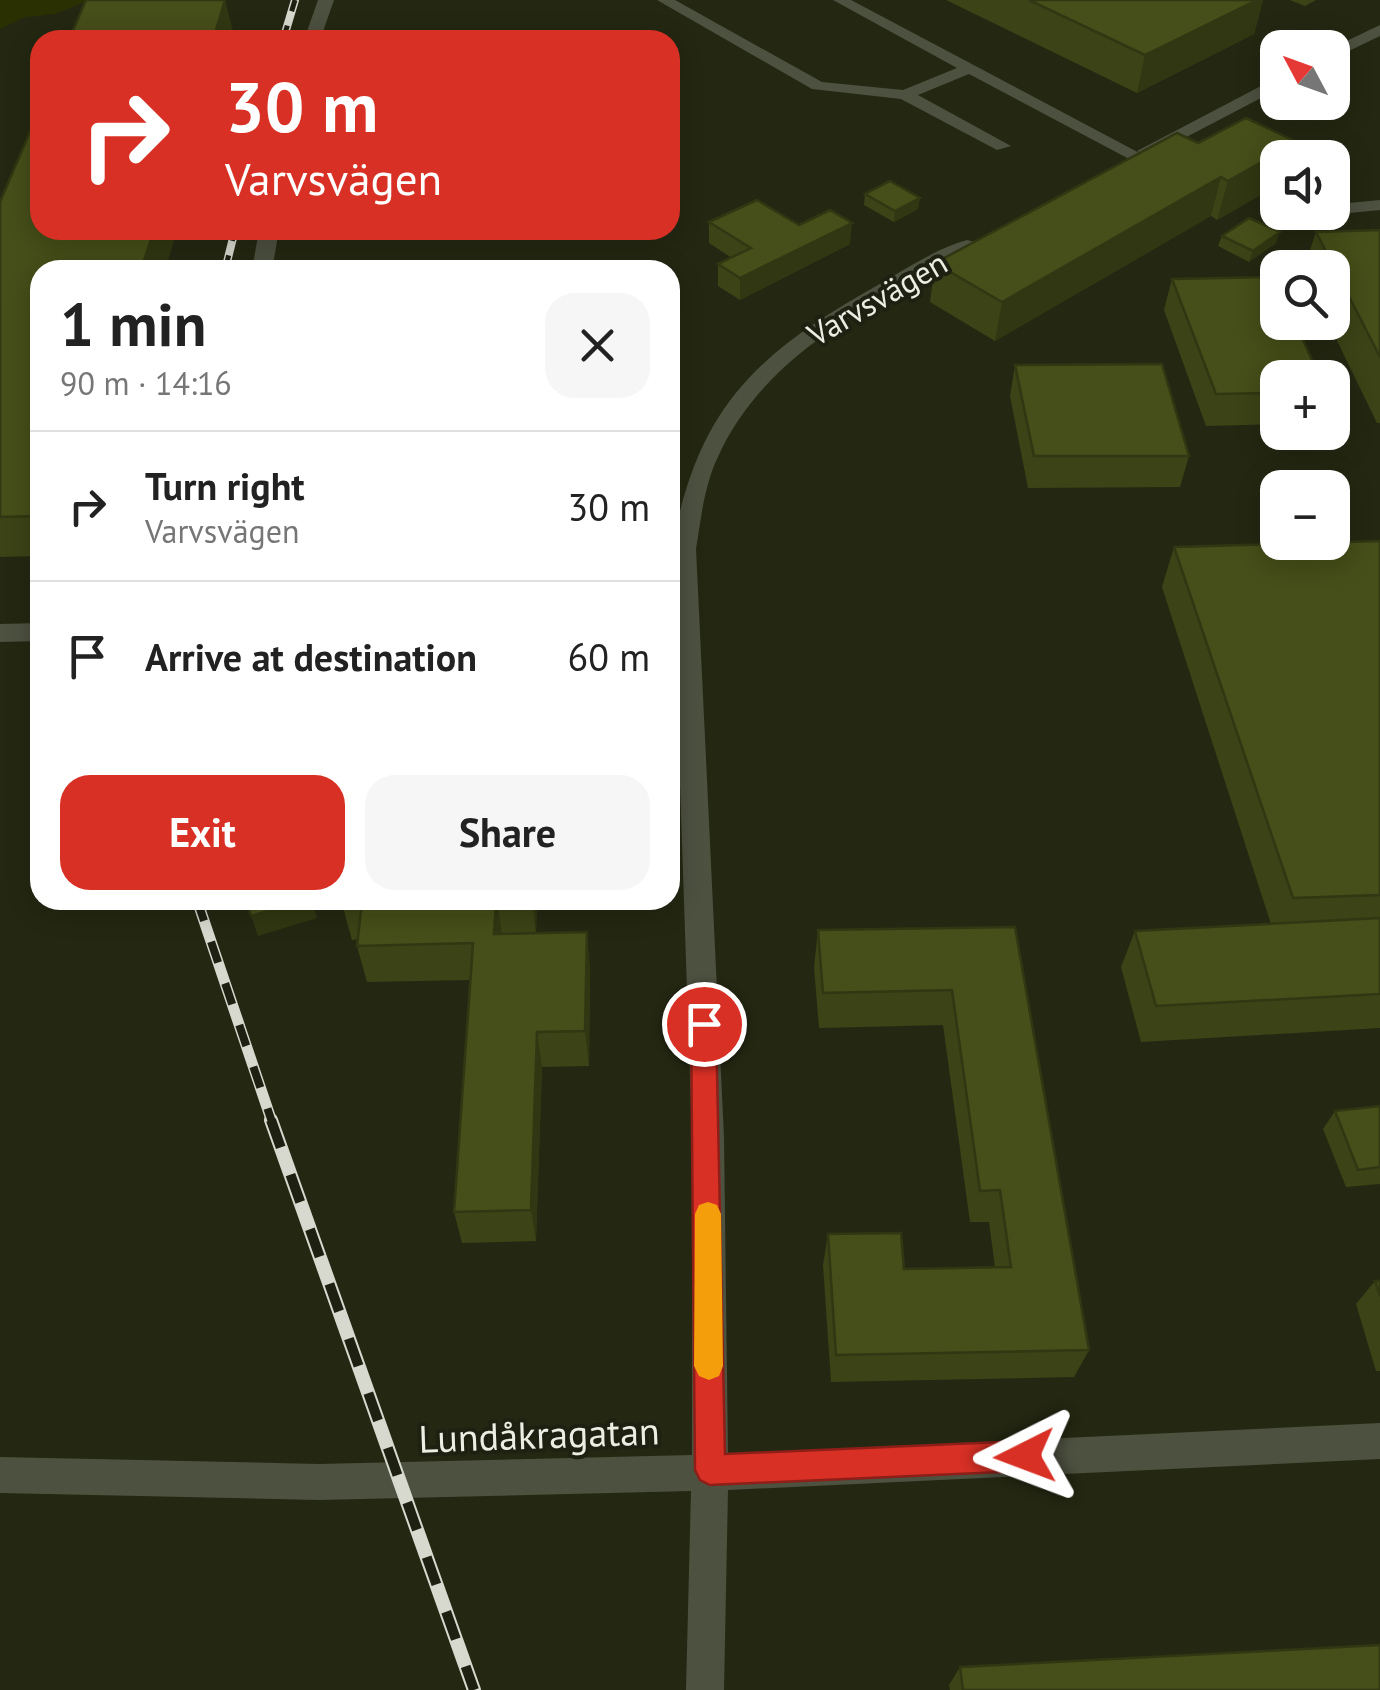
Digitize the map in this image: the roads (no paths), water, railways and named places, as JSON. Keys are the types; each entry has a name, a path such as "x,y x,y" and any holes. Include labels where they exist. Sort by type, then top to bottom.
{"street":[{"path":"316,30 326,0"},
{"path":"1350,45 1380,30"},
{"path":"1103,174 1260,91"},
{"name":"Varvsvägen","path":"680,598 692,502 706,458 754,386 785,354 824,324 985,237"},
{"name":"Varvsvägen","path":"680,628 708,1137 710,1470 705,1690"},
{"path":"0,633 30,632"},
{"name":"Lundåkragatan","path":"0,1475 403,1482 569,1479 1380,1441"}],"lane":[{"path":"664,0 818,86 905,94 1003,146"},
{"path":"840,0 1137,156"},
{"path":"905,94 968,69"},
{"path":"1350,208 1380,204"}],"railway":[{"path":"286,30 295,0"},
{"path":"228,260 232,240"},
{"path":"200,910 272,1122"},
{"path":"271,1120 474,1690"}]}
